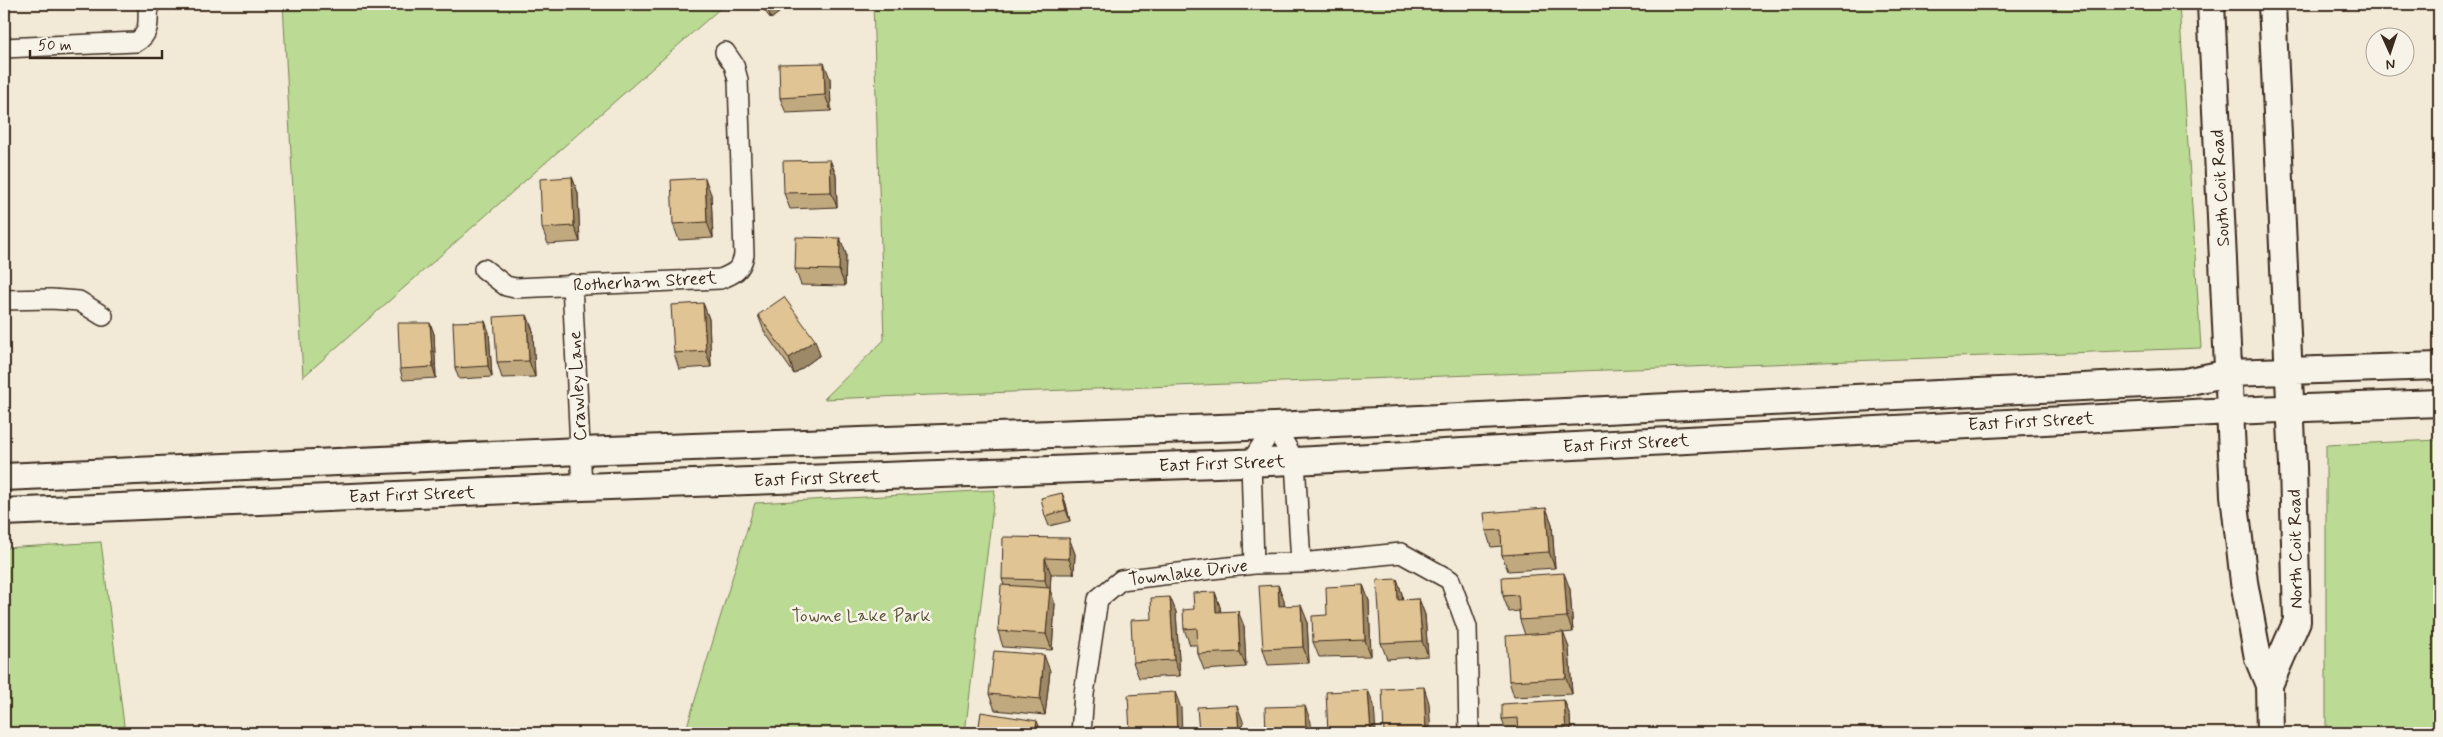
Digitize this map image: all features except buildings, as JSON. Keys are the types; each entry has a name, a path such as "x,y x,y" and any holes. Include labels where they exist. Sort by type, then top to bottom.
{"main road":[{"name":"South Coit Road","path":"2211,4 2230,411"},
{"path":"2272,4 2289,371 2439,366"},
{"name":"East First Street","path":"4,477 580,451 1274,426 2185,382 2229,373 2289,371"},
{"name":"North Coit Road","path":"2269,685 2297,621 2289,371"},
{"name":"East First Street","path":"4,512 582,487 1295,461 2230,411 2439,403"},
{"name":"North Coit Road","path":"2230,411 2234,495 2244,582 2258,658 2269,685 2270,733"}],"street":[{"path":"4,48 126,44 143,38 148,24 148,4"},
{"name":"Rotherham Street","path":"484,269 506,286 515,288 720,279 737,271 742,264 744,255 738,80 734,65 725,52"},
{"name":"Crawley Lane","path":"572,284 582,487"},
{"path":"4,300 51,299 78,301 102,316"},
{"path":"1254,564 1250,462 1274,426 1295,461 1301,563"},
{"name":"Townlake Drive","path":"1081,733 1084,694 1098,599 1121,580 1254,564 1301,563 1401,553 1450,580 1467,627 1469,733"}],"green space":[{"path":"283,4 725,4 303,377"},
{"path":"873,4 2179,4 2201,348 824,399 884,340"},
{"path":"2439,440 2439,733 2326,733 2326,445"},
{"name":"Towne Lake Park","path":"995,490 965,733 685,733 755,503"},
{"path":"101,542 125,733 4,733 4,548"}]}
